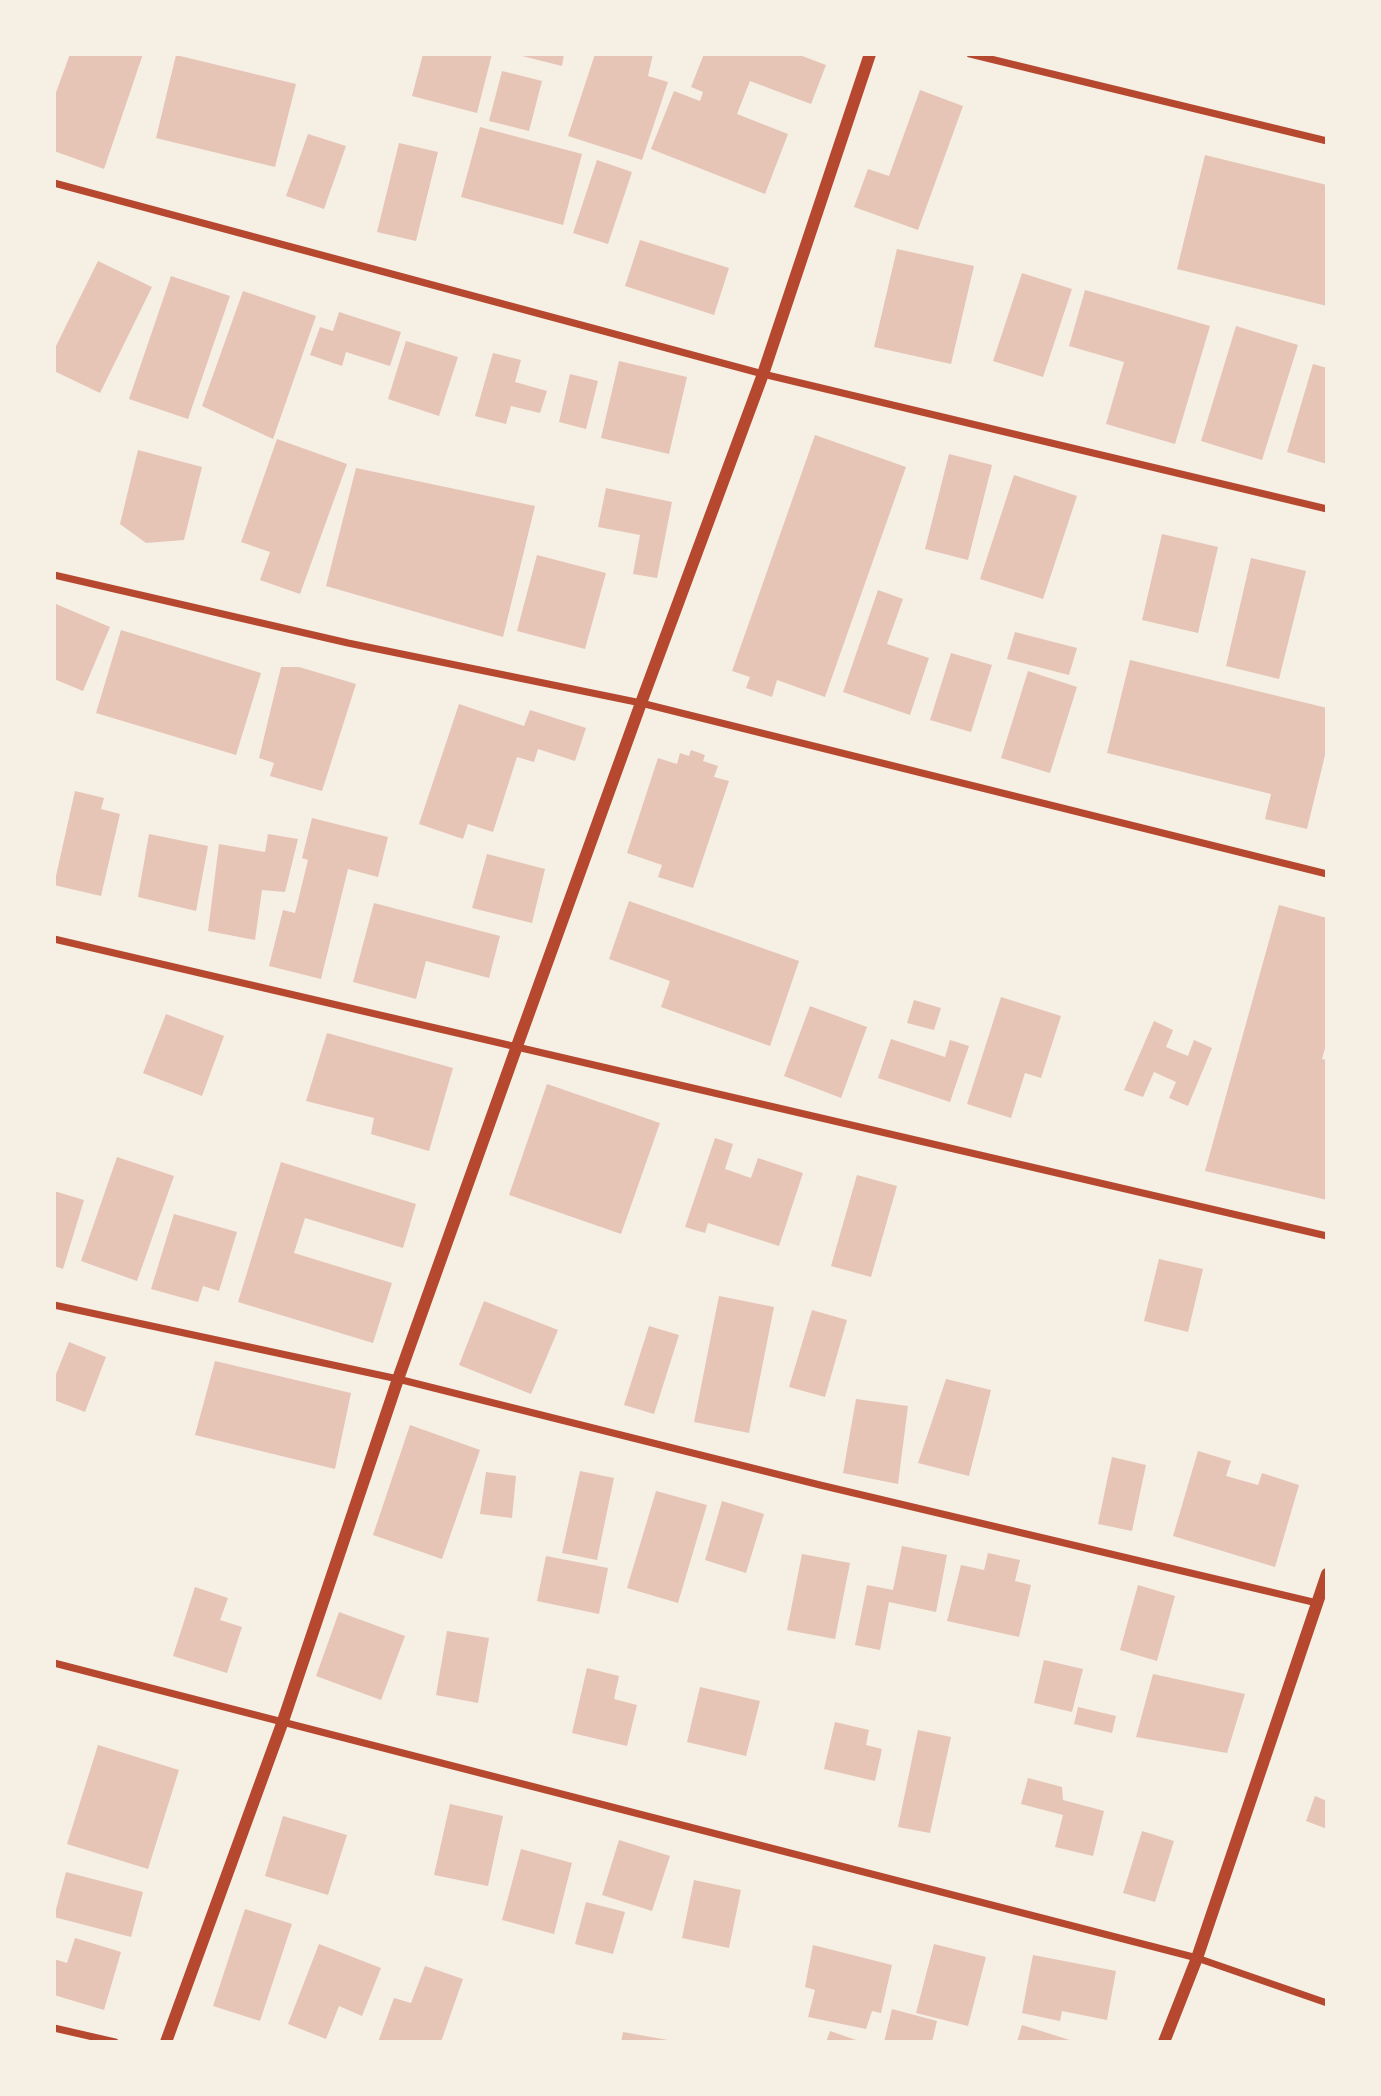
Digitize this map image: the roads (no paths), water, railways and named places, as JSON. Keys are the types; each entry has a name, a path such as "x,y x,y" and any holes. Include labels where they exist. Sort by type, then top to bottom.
{"street":[{"path":"166,2042 283,1721 398,1379 517,1046 763,374 870,54"},
{"path":"970,54 1327,141"},
{"path":"54,183 763,374 1327,509"},
{"path":"54,575 348,643 641,703 1327,874"},
{"path":"54,939 1327,1236"},
{"path":"54,1305 398,1379 834,1488 1317,1603"},
{"path":"1164,2042 1197,1958 1327,1574"},
{"path":"54,1663 1197,1958 1327,2003"},
{"path":"54,2028 115,2042"}]}
